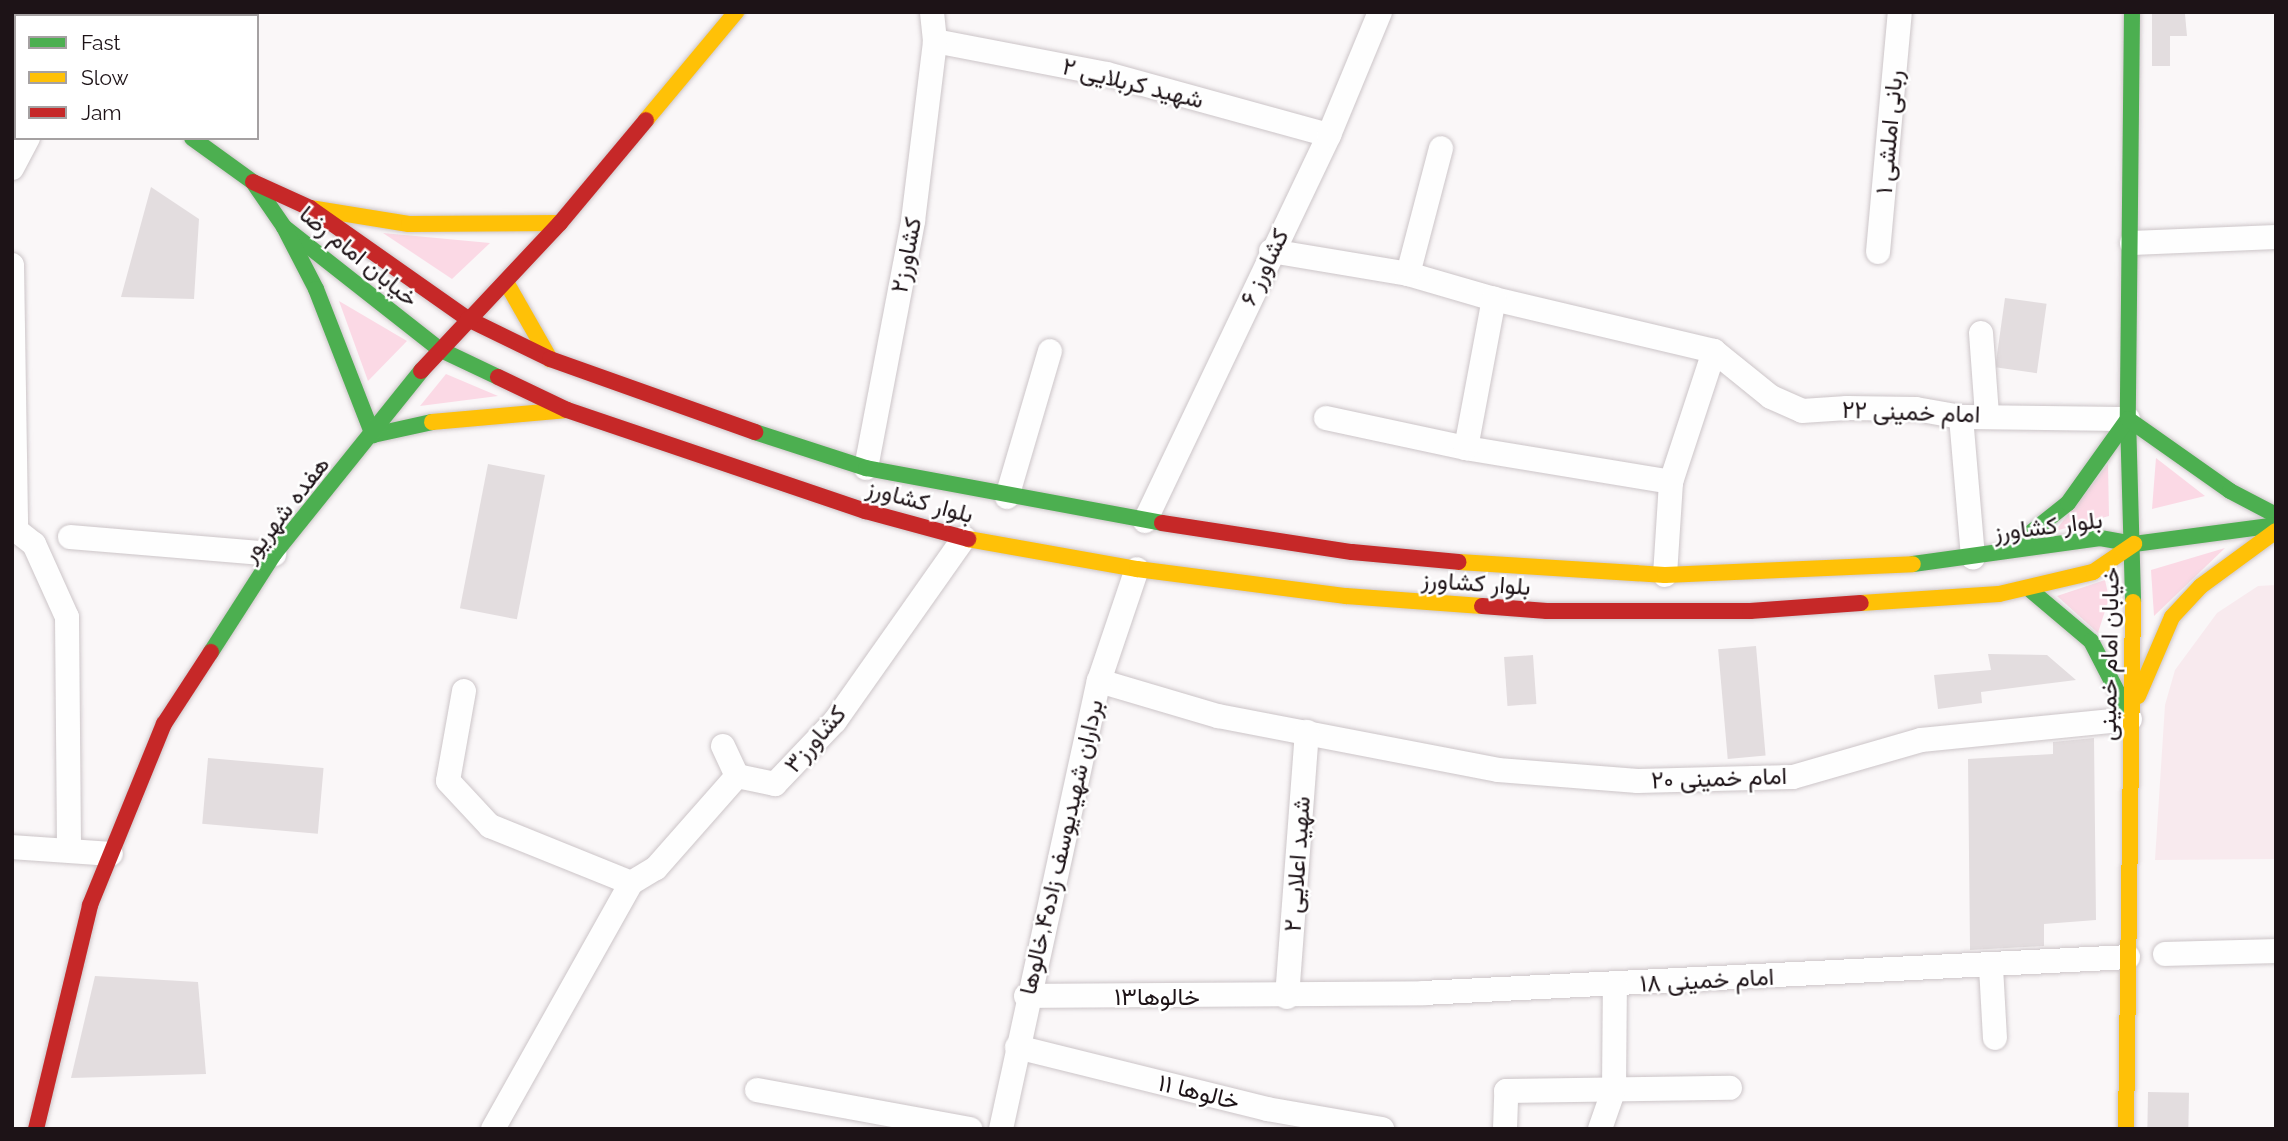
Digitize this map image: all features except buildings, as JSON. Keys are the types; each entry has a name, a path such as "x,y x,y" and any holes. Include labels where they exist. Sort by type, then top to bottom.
{"main road":[{"name":"هفده شهریور","path":"36,1129 90,905 164,724 274,554 373,435 439,349 560,223 736,12"},
{"name":"خیابان امام خمینی","path":"2126,1129 2134,544 2128,419 2132,243 2132,12"},
{"name":"خیابان امام رضا","path":"195,140 253,181 284,227 439,349"},
{"path":"253,181 310,208 409,224 560,223"},
{"name":"بلوار کشاورز","path":"310,208 468,320 554,360 659,401 866,468 1007,497 1352,552 1538,569 1665,575 1888,568 1990,571 2028,588 2093,572 2134,544"},
{"path":"284,227 316,289 373,435 443,420 567,410"},
{"path":"506,282 554,360 543,400"},
{"name":"بلوار کشاورز","path":"439,349 567,410 865,510 964,538 1137,569 1346,596 1547,611 1750,611 1990,571 2008,550 2101,538 2134,544"},
{"path":"2008,550 2067,503 2128,419 2230,491 2276,515"},
{"path":"2134,544 2276,525"},
{"path":"2130,719 2150,661 2172,617 2201,586 2276,531"},
{"path":"2028,588 2091,641 2109,670 2130,719"}],"street":[{"name":"کشاورز۲","path":"866,468 913,221 935,41 932,12"},
{"name":"کشاورز ۶","path":"1145,521 1270,251 1329,135 1380,12"},
{"name":"ربانی املشی ۱","path":"1878,252 1900,12"},
{"name":"شهید کربلایی ۲","path":"935,41 1107,74 1329,135"},
{"path":"12,168 27,140"},
{"path":"1408,274 1441,148"},
{"path":"2132,243 2276,237"},
{"path":"1270,251 1408,274 1494,299 1714,351 1671,482 1665,575"},
{"path":"12,265 14,527 34,544 67,617 69,850"},
{"path":"1466,448 1494,299"},
{"path":"1981,333 1987,415"},
{"path":"1007,497 1050,351"},
{"name":"امام خمینی ۲۲","path":"1714,351 1771,397 1802,411 1916,410 1961,417 1987,415 2128,419"},
{"path":"1961,417 1990,571"},
{"path":"1326,418 1466,448 1671,482"},
{"path":"70,537 274,554"},
{"name":"کشاورز۳","path":"737,776 775,784 835,720 964,538"},
{"name":"برداران شهیدیوسف زاده۴,خالوها","path":"1001,1129 1026,996 1099,681 1137,569"},
{"name":"امام خمینی ۲۰","path":"1099,681 1219,716 1498,771 1638,781 1793,776 1921,740 2130,719"},
{"path":"464,691 448,781 490,826 631,883"},
{"name":"شهید اعلایی ۲","path":"1287,997 1307,732"},
{"path":"493,1129 631,883 656,867 737,776 723,746"},
{"path":"12,847 111,854"},
{"path":"2165,954 2276,951"},
{"name":"امام خمینی ۱۸","path":"1287,997 1991,967 2128,957"},
{"path":"1991,967 1995,1038"},
{"path":"1600,1129 1614,1089 1615,984"},
{"name":"خالوها۱۳","path":"1026,996 1287,997"},
{"name":"خالوها ۱۱","path":"1017,1047 1265,1119 1382,1129"},
{"path":"1505,1129 1506,1091 1730,1088"},
{"path":"757,1090 970,1129"}],"shaded area":[{"path":"383,233 490,243 452,279"},
{"path":"339,301 407,341 368,381"},
{"path":"446,374 498,396 420,406"},
{"path":"2156,458 2205,496 2152,509"},
{"path":"2108,464 2109,516 2055,531"},
{"path":"2225,548 2154,616 2151,570"},
{"path":"2105,580 2109,598 2098,633 2057,596"},
{"path":"2276,585 2276,859 2155,860 2165,705 2175,670 2217,613 2258,586"}],"traffic: fast":[{"path":"2132,12 2128,419 2133,602"},
{"path":"195,140 253,182 284,227 439,349 498,377"},
{"path":"284,227 316,289 373,435 432,422"},
{"path":"211,652 274,554 421,371"},
{"path":"2009,550 2068,503 2128,419 2230,491 2276,515"},
{"path":"755,432 866,468 1162,523"},
{"path":"1913,564 2100,538 2134,544 2276,525"},
{"path":"2028,588 2091,641 2125,707"}],"traffic: slow":[{"path":"646,120 736,12"},
{"path":"310,208 409,224 560,223"},
{"path":"506,282 550,359"},
{"path":"432,422 567,410"},
{"path":"2138,696 2172,617 2201,586 2276,531"},
{"path":"968,539 1137,569 1346,596 1482,606"},
{"path":"1861,603 1999,594 2093,572 2134,544"},
{"path":"1459,562 1665,575 1913,564"},
{"path":"2126,1129 2133,602"}],"traffic: jam":[{"path":"421,371 560,223 646,120"},
{"path":"253,182 310,208 468,319 550,359 755,432"},
{"path":"498,377 567,410 865,511 968,539"},
{"path":"1162,523 1352,552 1459,562"},
{"path":"1482,606 1547,611 1750,611 1861,603"},
{"path":"36,1129 90,905 164,724 211,652"}]}
